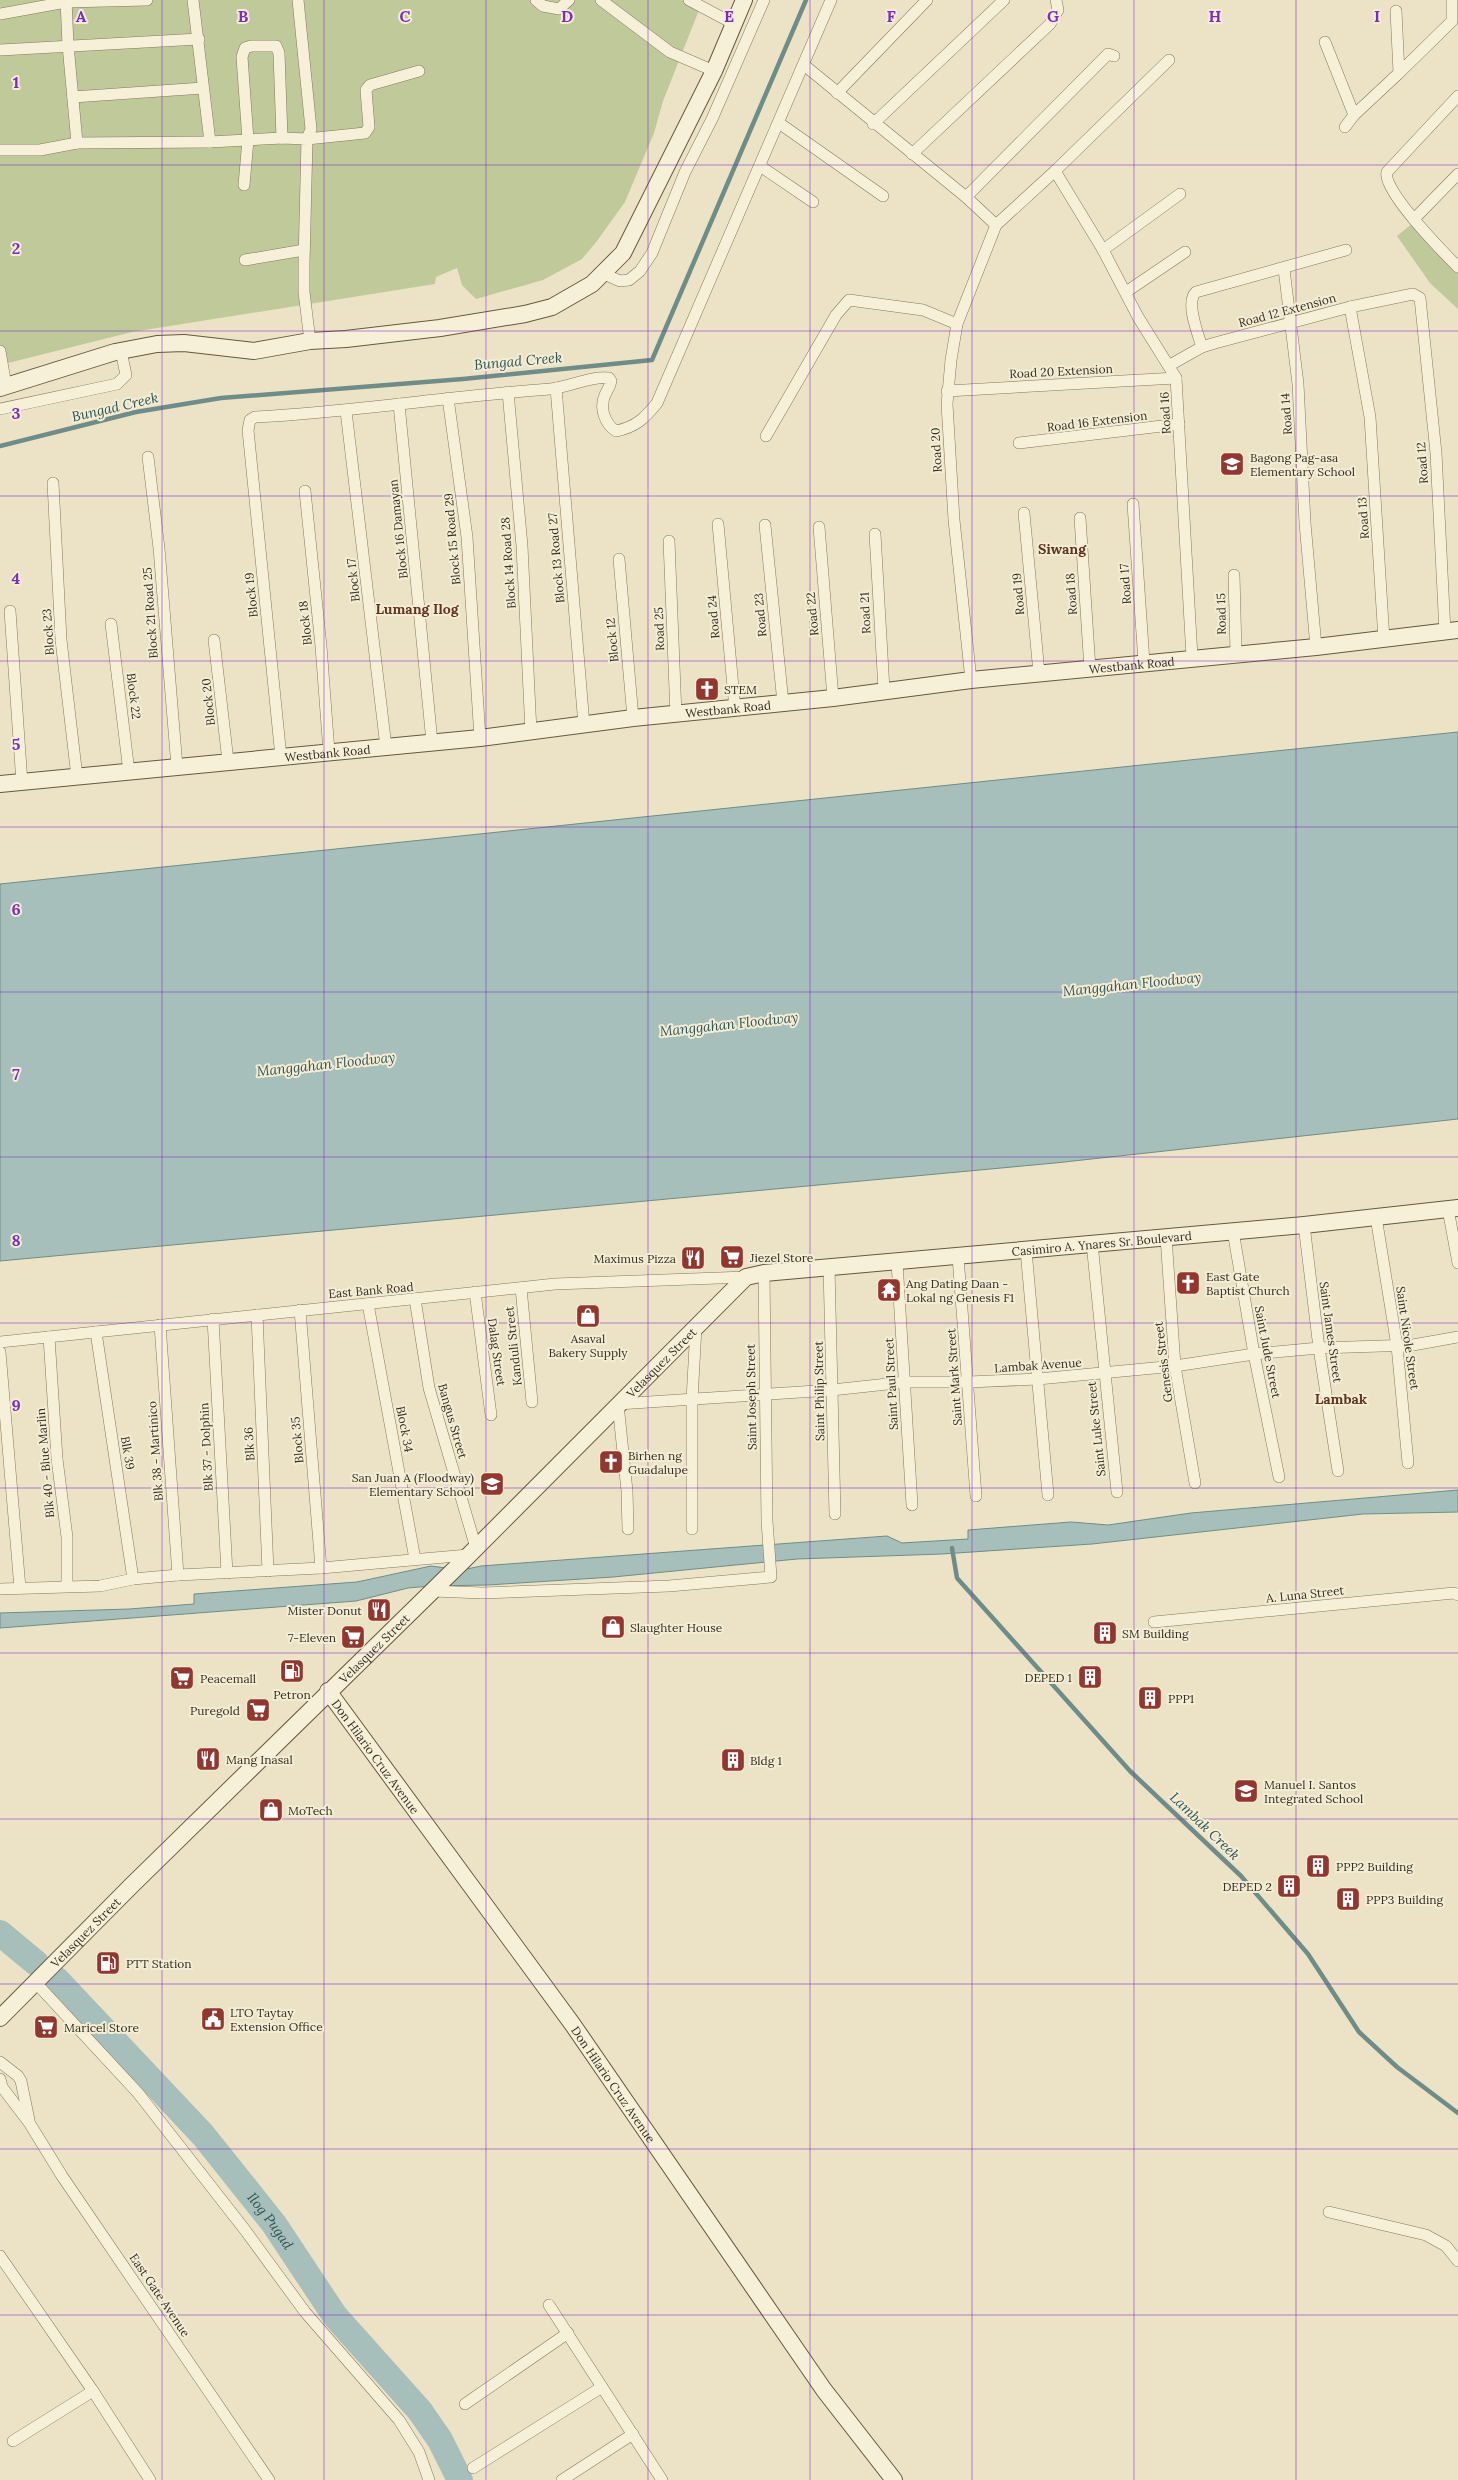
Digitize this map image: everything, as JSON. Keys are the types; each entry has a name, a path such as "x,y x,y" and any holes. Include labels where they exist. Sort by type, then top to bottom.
{"street":[{"path":"0,14 66,1 147,0"},
{"path":"193,0 210,142"},
{"path":"298,0 311,129 307,140 304,250 304,292 310,341"},
{"path":"536,0 543,6 559,9 569,0"},
{"path":"601,0 670,52 714,71"},
{"path":"689,0 734,24"},
{"path":"0,351 3,387 121,351 156,344 184,342 254,350 310,341 346,339 440,328 525,314 552,306 592,284 623,253 714,71 744,0"},
{"path":"604,274 620,282 629,280 640,272 652,253 685,172 712,119 764,0"},
{"path":"346,411 448,398 556,388 600,377 609,378 610,386 604,397 603,409 610,427 616,431 630,428 644,419 657,403 831,0"},
{"path":"837,93 927,0"},
{"path":"873,124 1004,0"},
{"path":"912,154 1050,24 1058,10 1056,0"},
{"path":"1345,127 1354,115 1455,24 1452,0"},
{"path":"66,1 77,143"},
{"path":"1396,11 1399,73"},
{"path":"1,47 199,39"},
{"path":"1325,42 1354,115"},
{"path":"244,185 248,140 242,57 245,48 251,46 276,46 279,53 282,138"},
{"path":"966,197 1108,54 1114,56"},
{"path":"804,66 873,124 966,197 996,224 1055,171 1168,60"},
{"path":"0,150 40,150 77,143 210,142 282,138 307,140 365,133 368,127 366,90 370,85 419,71"},
{"path":"73,98 203,88"},
{"path":"1458,96 1387,172 1385,177 1388,184 1414,218 1458,267"},
{"path":"779,123 883,196"},
{"path":"760,166 813,202"},
{"name":"Road 16","path":"1055,171 1126,292 1138,317 1170,365 1176,378 1192,657"},
{"path":"1414,218 1458,174"},
{"path":"1102,250 1180,194"},
{"name":"Road 20","path":"970,680 954,520 947,391 957,324 996,224"},
{"path":"245,260 304,250"},
{"path":"1202,347 1191,305 1192,295 1202,290 1284,269 1346,250"},
{"path":"1448,257 1458,250"},
{"path":"1126,292 1184,252"},
{"name":"Road 14","path":"1284,269 1299,405 1305,523 1316,647"},
{"name":"Road 12 Extension","path":"1170,365 1202,347 1350,307 1416,295"},
{"name":"Road 12","path":"1416,295 1420,298 1452,631"},
{"path":"766,436 836,315 849,300 922,310 957,324"},
{"name":"Road 13","path":"1350,307 1370,417 1384,640"},
{"path":"0,409 117,384 126,375 121,351"},
{"name":"Road 20 Extension","path":"947,391 1176,378"},
{"name":"Block 13 Road 27","path":"556,388 584,725"},
{"name":"Block 14 Road 28","path":"508,392 522,546 531,732"},
{"name":"Block 15 Road 29","path":"448,398 467,537 480,738"},
{"name":"Block 16 Damayan","path":"398,404 432,742"},
{"name":"Block 19","path":"281,757 248,430 250,420 255,417 346,411"},
{"name":"Block 17","path":"346,411 386,748"},
{"name":"Road 16 Extension","path":"1018,443 1179,424"},
{"name":"Block 21 Road 25","path":"148,457 159,548 177,767"},
{"name":"Block 23","path":"53,484 61,640 77,777"},
{"name":"Block 18","path":"304,491 321,646 329,752"},
{"name":"Road 17","path":"1133,504 1144,662"},
{"name":"Road 19","path":"1024,513 1039,673"},
{"name":"Road 18","path":"1080,518 1090,669"},
{"name":"Road 24","path":"718,524 735,709"},
{"name":"Road 23","path":"765,525 783,703"},
{"name":"Road 22","path":"819,527 834,698"},
{"name":"Road 21","path":"875,534 884,690"},
{"name":"Road 25","path":"669,541 676,715"},
{"name":"Block 12","path":"619,559 632,718"},
{"name":"Road 15","path":"1234,575 1236,653"},
{"path":"10,610 22,783"},
{"name":"Block 22","path":"111,624 129,772"},
{"name":"Westbank Road","path":"0,784 228,761 386,748 531,732 632,718 834,698 970,680 1192,657 1316,647 1452,631"},
{"name":"Block 20","path":"214,640 228,761"},
{"path":"1453,1209 1458,1263"},
{"name":"Casimiro A. Ynares Sr. Boulevard","path":"746,1277 764,1273 829,1267 1304,1226 1453,1209"},
{"name":"Saint Nicole Street","path":"1376,1217 1397,1346 1408,1463"},
{"name":"Saint James Street","path":"1304,1226 1319,1348 1338,1471"},
{"name":"Saint Jude Street","path":"1233,1231 1254,1354 1279,1477"},
{"name":"Genesis Street","path":"1166,1237 1175,1366 1195,1483"},
{"name":"Saint Luke Street","path":"1092,1243 1116,1492"},
{"path":"1026,1250 1048,1496"},
{"name":"Saint Mark Street","path":"958,1256 969,1382 976,1496"},
{"name":"Saint Paul Street","path":"897,1262 906,1382 912,1505"},
{"name":"Saint Philip Street","path":"829,1267 835,1514"},
{"name":"Saint Joseph Street","path":"433,1591 482,1593 669,1586 770,1571 764,1394 764,1273"},
{"name":"East Bank Road","path":"0,1342 554,1284 746,1277"},
{"name":"Velasquez Street","path":"0,2018 328,1691 433,1591 746,1277"},
{"name":"Kanduli Street","path":"521,1288 532,1402"},
{"name":"Dalag Street","path":"475,1292 491,1415"},
{"name":"Bangus Street","path":"415,1299 428,1388 472,1552"},
{"name":"Block 34","path":"368,1304 415,1559"},
{"name":"Block 35","path":"300,1310 321,1568"},
{"name":"Blk 36","path":"257,1315 268,1571"},
{"name":"Blk 37 - Dolphin","path":"213,1320 226,1573"},
{"name":"Blk 38 - Martinico","path":"160,1325 178,1575"},
{"path":"692,1529 692,1400 696,1327"},
{"name":"Blk 39","path":"96,1332 133,1579"},
{"name":"Blk 40 - Blue Marlin","path":"50,1337 57,1460 67,1537 67,1586"},
{"name":"Lambak Avenue","path":"618,1404 832,1390 906,1382 969,1382 1104,1374 1254,1354 1319,1348 1397,1346 1458,1337"},
{"path":"0,1352 20,1588"},
{"path":"618,1404 628,1528"},
{"path":"0,1589 100,1586 133,1579 321,1568 472,1552"},
{"name":"A. Luna Street","path":"1154,1622 1444,1594 1458,1595"},
{"name":"Don Hilario Cruz Avenue","path":"328,1691 573,2025 824,2390 894,2480"},
{"path":"36,1983 138,2094 245,2230 305,2312 400,2420 419,2452 429,2480"},
{"name":"East Gate Avenue","path":"0,2062 18,2076 21,2081 30,2124"},
{"name":"East Gate Avenue","path":"0,2079 2,2087 30,2124 62,2176 269,2480"},
{"path":"1329,2212 1426,2235 1446,2246 1458,2261"},
{"path":"0,2256 93,2391 150,2480"},
{"path":"549,2305 662,2480"},
{"path":"465,2404 568,2333"},
{"path":"473,2468 602,2387"},
{"path":"13,2441 93,2391"},
{"path":"562,2480 633,2434"}],"green space":[{"path":"0,0 703,0 663,101 654,133 625,202 582,259 543,280 476,299 462,285 457,268 436,277 435,284 132,332 0,365"},
{"path":"1413,223 1458,272 1458,309 1430,283 1397,236"}],"water":[{"name":"Manggahan Floodway","path":"1458,732 1458,1119 1055,1163 0,1261 0,884"},
{"path":"1458,1490 1458,1512 1363,1514 1092,1544 942,1554 797,1559 613,1577 488,1585 430,1586 408,1588 356,1601 0,1628 0,1613 129,1609 194,1604 194,1594 357,1582 431,1566 462,1570 481,1566 887,1536 902,1543 968,1539 968,1530 1071,1522 1108,1525 1191,1513"}],"waterway":[{"name":"Bungad Creek","path":"0,446 136,412 221,398 463,379 652,360 806,0"},
{"name":"Lambak Creek","path":"952,1548 957,1578 1130,1771 1241,1876 1308,1954 1359,2032 1397,2067 1458,2113"},
{"name":"Ilog Pugad","path":"0,1933 36,1963"},
{"name":"Ilog Pugad","path":"57,1980 203,2135 274,2224 335,2316 420,2411 440,2440 460,2480"}],"place":[{"name":"Bagong Pag-asa Elementary School","path":"1232,464"},
{"name":"STEM","path":"707,689"},
{"name":"Jiezel Store","path":"732,1257"},
{"name":"Maximus Pizza","path":"693,1258"},
{"name":"East Gate Baptist Church","path":"1188,1283"},
{"name":"Ang Dating Daan - Lokal ng Genesis F1","path":"889,1290"},
{"name":"Asaval Bakery Supply","path":"588,1316"},
{"name":"Birhen ng Guadalupe","path":"611,1462"},
{"name":"San Juan A (Floodway) Elementary School","path":"492,1484"},
{"name":"Mister Donut","path":"379,1610"},
{"name":"Slaughter House","path":"613,1627"},
{"name":"SM Building","path":"1105,1633"},
{"name":"7-Eleven","path":"353,1637"},
{"name":"Petron","path":"292,1671"},
{"name":"DEPED 1","path":"1090,1677"},
{"name":"Peacemall","path":"182,1678"},
{"name":"PPP1","path":"1150,1698"},
{"name":"Puregold","path":"258,1710"},
{"name":"Mang Inasal","path":"208,1759"},
{"name":"Bldg 1","path":"733,1760"},
{"name":"Manuel I. Santos Integrated School","path":"1246,1791"},
{"name":"MoTech","path":"271,1810"},
{"name":"PPP2 Building","path":"1318,1866"},
{"name":"DEPED 2","path":"1289,1886"},
{"name":"PPP3 Building","path":"1348,1899"},
{"name":"PTT Station","path":"108,1963"},
{"name":"LTO Taytay Extension Office","path":"213,2019"},
{"name":"Maricel Store","path":"46,2027"}],"district":[{"name":"Siwang","path":"1062,549"},
{"name":"Lumang Ilog","path":"417,609"},
{"name":"Lambak","path":"1341,1399"}]}
